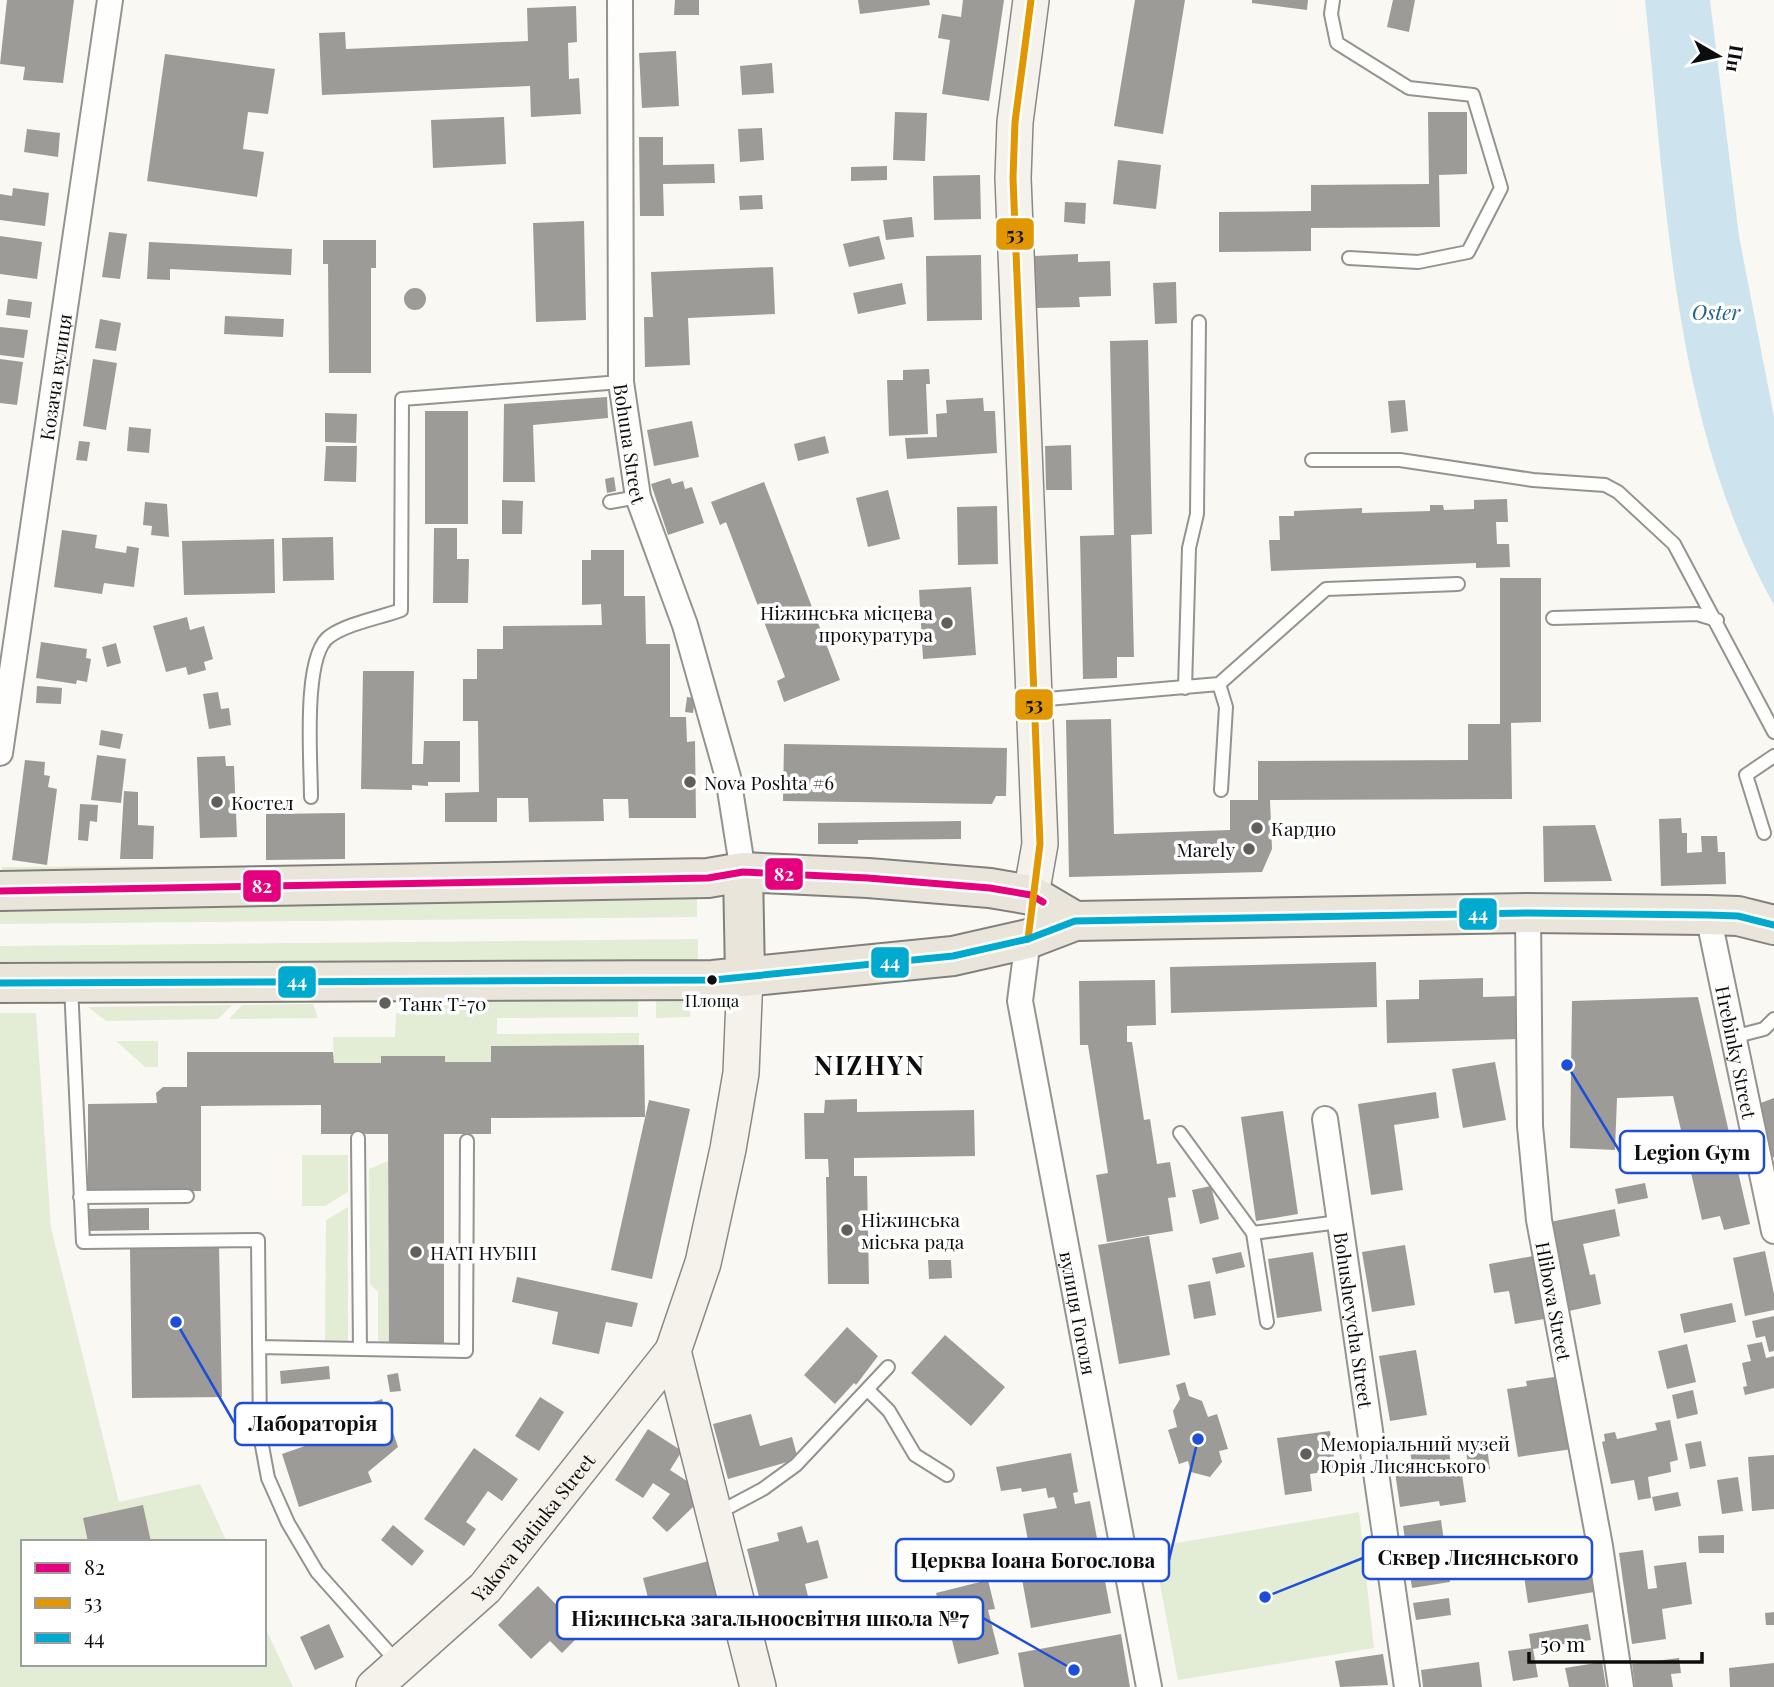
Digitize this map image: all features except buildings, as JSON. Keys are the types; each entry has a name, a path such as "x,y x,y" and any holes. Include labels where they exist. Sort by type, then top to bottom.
{"main road":[{"path":"743,872 745,975"},
{"path":"0,891 708,878 743,872 990,888 1031,895 1074,921"},
{"path":"1028,939 1031,895"},
{"path":"0,983 713,980 953,956 1028,939 1074,921 1528,913 1723,916 1774,925"}],"street":[{"name":"Козача вулиця","path":"0,753 110,0"},
{"name":"Bohuna Street","path":"620,0 621,382 638,497 685,625 728,777 743,872"},
{"path":"1031,0 1015,121 1013,178 1040,844 1031,895"},
{"name":"Hlibova Street","path":"1528,913 1530,1126 1539,1220 1600,1546 1621,1687"},
{"name":"Hrebinky Street","path":"1723,916 1733,1037 1774,1231"},
{"name":"вулиця Гоголя","path":"1028,939 1020,1001 1149,1687"},
{"name":"Yakova Batiuka Street","path":"387,1676 485,1588 673,1351 704,1263 728,1149 741,1073 745,975"},
{"name":"Bohushevycha Street","path":"1325,1119 1407,1687"},
{"path":"673,1351 758,1687"}],"lane":[{"path":"1333,0 1331,14 1337,43 1409,88 1474,95 1501,188 1468,252 1418,262 1349,258"},
{"path":"1185,688 1189,548 1197,514 1199,322"},
{"path":"311,796 311,680 315,656 331,634 401,610 402,399 621,382"},
{"path":"1312,460 1401,460 1534,480 1605,485 1618,492 1674,544 1717,620 1774,732"},
{"path":"610,502 638,497"},
{"path":"1035,700 1219,684 1326,589 1458,584"},
{"path":"1553,618 1697,614 1717,620"},
{"path":"1219,684 1226,707 1221,790"},
{"path":"1764,833 1746,775 1774,756"},
{"path":"71,982 83,1242 258,1240 260,1435 268,1478 278,1503 317,1572 387,1676"},
{"path":"1733,1037 1764,1029 1774,1019"},
{"path":"1180,1133 1253,1234 1267,1322"},
{"path":"358,1138 360,1349"},
{"path":"258,1347 466,1351 467,1141"},
{"path":"80,1197 187,1196"},
{"path":"1253,1234 1339,1222"},
{"path":"716,1514 762,1489 796,1465 888,1367"},
{"path":"868,1390 894,1417 915,1455 947,1475"}],"green space":[{"path":"350,865 349,870 2,872 2,867"},
{"path":"697,890 697,917 0,924 0,897"},
{"path":"698,939 698,964 0,972 0,946"},
{"path":"690,998 690,1017 656,1018 656,999"},
{"path":"638,1000 638,1017 497,1018 497,1034 639,1033 639,1045 492,1046 491,1062 445,1062 444,1056 382,1056 381,1063 334,1063 333,1037 395,1037 396,1013 425,1013 425,1003"},
{"path":"313,1004 318,1018 229,1019 242,1005"},
{"path":"232,1005 218,1019 106,1021 88,1007"},
{"path":"0,1013 36,1013 51,1228 119,1502 200,1484 226,1540 21,1540 21,1666 266,1666 266,1629 293,1687 0,1687"},
{"path":"116,1041 158,1041 158,1067 145,1067"},
{"path":"302,1155 348,1155 348,1192 325,1206 302,1206"},
{"path":"388,1161 389,1343 378,1344 378,1292 370,1284 369,1169"},
{"path":"348,1207 348,1341 325,1341 326,1220"},
{"path":"1359,1512 1374,1648 1178,1680 1153,1547"}],"water":[{"name":"Oster","path":"1645,0 1710,0 1739,236 1774,417 1774,605 1740,535 1714,462 1694,387 1669,233"}],"transit line":[{"name":"53","path":"1028,939 1040,844 1013,178 1015,122 1031,0"},
{"name":"82","path":"0,891 708,878 743,872 990,888 1031,895 1043,902"},
{"name":"44","path":"0,983 713,980 953,956 1028,939 1075,921 1528,913 1738,916 1774,925"}],"place":[{"name":"Ніжинська місцева прокуратура","path":"947,623"},
{"name":"Nova Poshta #6","path":"690,782"},
{"name":"Костел","path":"217,802"},
{"name":"Кардио","path":"1257,828"},
{"name":"Marely","path":"1249,849"},
{"name":"Площа","path":"712,980"},
{"name":"Танк Т-70","path":"385,1003"},
{"name":"Legion Gym","path":"1567,1065"},
{"name":"Ніжинська міська рада","path":"847,1230"},
{"name":"НАТІ НУБІП","path":"416,1252"},
{"name":"Лабораторія","path":"176,1322"},
{"name":"Церква Іоана Богослова","path":"1198,1439"},
{"name":"Меморіальний музей Юрія Лисянського","path":"1306,1454"},
{"name":"Сквер Лисянського","path":"1265,1597"},
{"name":"Ніжинська загальноосвітня школа №7","path":"1074,1670"}],"district":[{"name":"NIZHYN","path":"870,1064"}]}
